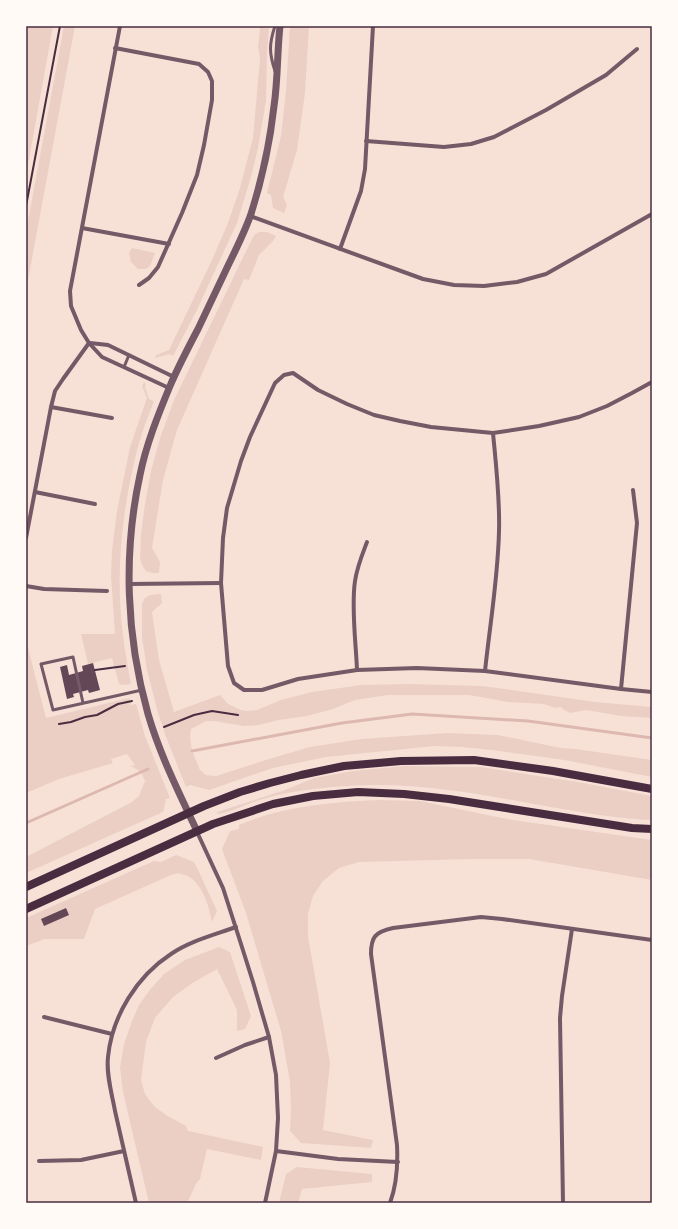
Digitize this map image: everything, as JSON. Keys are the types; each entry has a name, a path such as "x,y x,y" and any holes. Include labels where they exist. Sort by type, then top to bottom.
{"main road":[{"path":"26,887 188,813 240,792 301,774 344,766 401,761 474,760 553,771 652,789"},
{"path":"26,909 213,824 273,804 313,796 358,792 412,794 632,828 652,829"}],"street":[{"path":"120,26 70,291 71,306 81,330 89,343 102,357 169,388"},
{"path":"265,1203 276,1151 278,1118 276,1075 269,1037 223,888 188,813 155,736 136,663 132,633 129,584 132,523 140,474 148,444 169,388 239,243 250,216 262,175 271,134 275,104 280,26"},
{"path":"340,249 361,191 364,169 373,26"},
{"path":"115,48 198,64 208,72 212,81 212,100 197,175 158,267 149,278 139,285"},
{"path":"366,141 444,147 471,144 494,137 546,110 606,75 636,49"},
{"path":"250,216 423,279 454,285 484,286 517,282 546,274 652,214"},
{"path":"82,228 169,244"},
{"path":"89,343 108,345 174,377"},
{"path":"26,538 55,391 89,343"},
{"path":"652,382 607,406 579,417 539,426 493,433 431,427 374,415 318,390 293,373 284,375 275,383 246,449 227,508 223,538 221,583 228,666 234,683 244,690 262,690 298,679 357,670 417,668 485,671 652,692"},
{"path":"51,407 112,418"},
{"path":"485,671 496,577 499,530 498,487 493,433"},
{"path":"621,689 637,523 633,490"},
{"path":"34,492 95,504"},
{"path":"357,670 354,604 355,581 360,558 367,542"},
{"path":"129,584 221,583"},
{"path":"26,586 44,589 107,591"},
{"path":"390,1203 396,1186 398,1162 397,1145 371,954 371,944 374,936 382,930 393,928 481,917 652,940"},
{"path":"136,1203 110,1084 108,1058 112,1034 122,1008 135,988 154,967 172,953 195,942 236,927"},
{"path":"563,1203 560,1018 572,929"},
{"path":"44,1017 112,1034"},
{"path":"216,1058 245,1045 269,1037"},
{"path":"40,1160 81,1160 124,1151"},
{"path":"276,1151 338,1160 398,1162"}],"lane":[{"path":"275,26 271,37 270,58 277,76"},
{"path":"124,367 129,355"},
{"path":"83,703 73,656 41,664 53,710 142,690"}],"path":[{"path":"26,206 60,26"},
{"path":"95,670 125,666"},
{"path":"59,724 98,714 118,704 132,701"},
{"path":"164,727 194,715 212,711 238,715"}],"shaded area":[{"path":"28,26 53,26 26,176 26,38"},
{"path":"64,26 75,26 26,291 26,232"},
{"path":"259,26 269,28 266,101 258,148 237,223 197,310 173,356 170,354 155,358 156,355 169,350 212,260 228,223 240,188 253,138 260,58 258,47"},
{"path":"290,26 309,26 305,93 297,150 283,197 287,205 284,213 273,208 271,195 267,193 281,136 286,90"},
{"path":"259,232 267,232 276,236 259,255 249,280 244,279 177,430 163,480 152,548 160,562 159,573 146,571 140,558 141,534 151,471 160,438 174,400 254,235"},
{"path":"132,248 155,253 150,266 146,269 138,269 131,262 129,253"},
{"path":"144,382 146,384 145,387 149,399 154,401 143,430 132,470 124,517 120,564 121,612 131,684 122,685 119,684 112,658 88,664 81,634 115,634 111,576 112,551 117,511 130,447 147,398 142,386"},
{"path":"161,594 162,603 152,612 159,660 174,712 220,695 228,704 247,711 257,710 281,700 312,692 361,685 410,684 483,686 595,702 652,707 652,718 621,716 586,710 570,713 561,707 555,708 544,704 508,702 469,695 388,695 355,700 333,709 307,716 279,720 259,725 244,726 206,721 191,729 190,737 192,751 200,770 206,775 216,776 310,747 361,739 447,733 498,735 561,748 652,760 652,777 564,760 491,750 435,746 326,757 273,768 209,790 190,785 186,787 158,713 147,670 142,637 142,604 144,599 150,595"},
{"path":"26,640 46,718 129,698 131,705 136,704 145,736 170,798 166,799 163,812 26,873 26,857 132,802 139,796 145,781 141,772 131,766 135,765 127,754 111,759 113,763 59,779 26,793"},
{"path":"404,766 481,767 578,782 652,796 652,820 630,819 562,809 443,789 394,785 343,786 303,790 263,799 228,812 217,814 217,812 285,790 314,778 353,771"},
{"path":"379,800 420,801 507,819 652,840 652,880 529,859 359,862 339,868 323,881 313,896 308,914 308,936 330,1063 323,1130 373,1140 371,1148 301,1143 290,1131 290,1082 281,1031 246,913 222,849 230,831 239,829 239,825 273,813 308,806"},
{"path":"176,855 194,862 217,911 212,922 206,900 198,886 188,876 176,874 95,909 84,939 45,939 26,946 26,918 154,861 161,862"},
{"path":"219,947 230,952 251,1016 245,1029 237,1031 237,1010 217,969 194,982 173,997 155,1018 146,1042 141,1080 145,1094 154,1106 166,1115 186,1126 188,1131 263,1147 261,1160 207,1149 200,1179 197,1182 187,1203 149,1203 123,1092 120,1067 124,1044 139,1005 164,974 185,960"},
{"path":"297,1167 372,1174 372,1182 302,1189 298,1203 279,1203 286,1174"}],"building":[{"path":"93,663 100,690 89,693 88,690 73,694 74,697 67,699 60,667 67,665 69,675 83,671 82,666"},
{"path":"66,908 69,915 44,926 41,919"}],"waterway":[{"path":"192,751 342,723 412,714 528,721 652,738"},
{"path":"26,823 148,769"}]}
